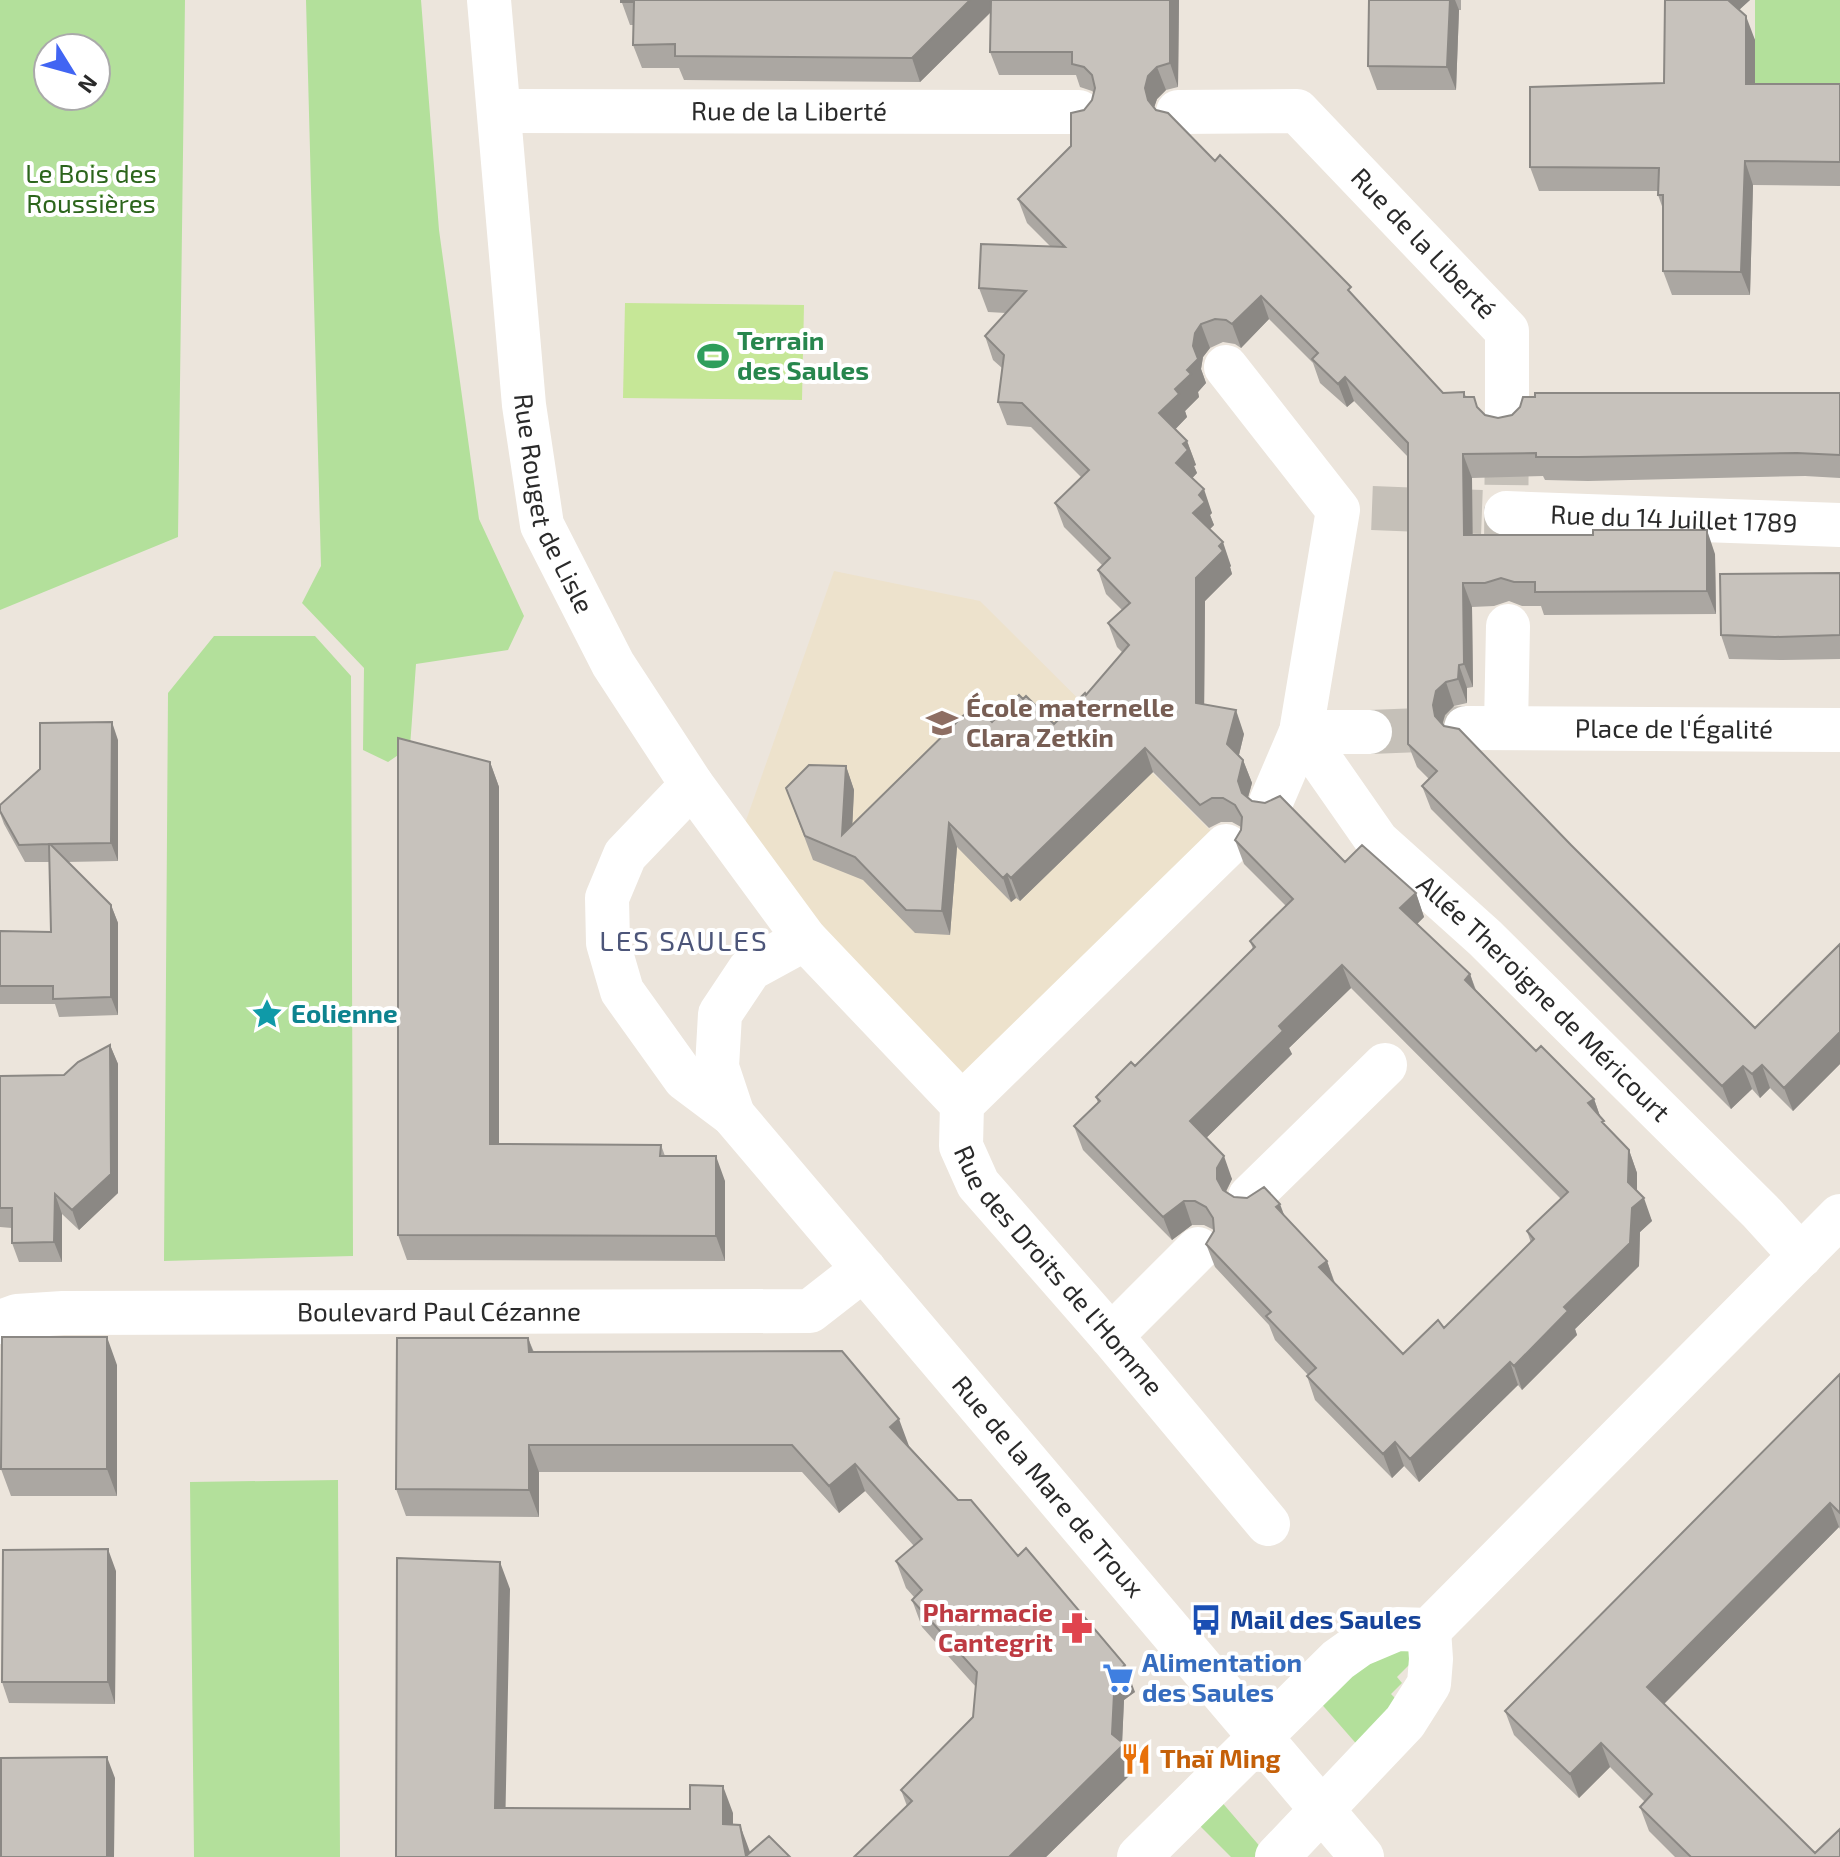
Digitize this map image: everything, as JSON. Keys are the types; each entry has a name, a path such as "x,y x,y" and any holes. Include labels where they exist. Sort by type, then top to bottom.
{"street":[{"name":"Rue Rouget de Lisle","path":"489,0 524,405 542,525 613,664 692,785 805,939 962,1104"},
{"name":"Rue de la Liberté","path":"499,111 1079,112"},
{"name":"Rue de la Liberté","path":"1178,112 1297,111 1507,331 1507,417"},
{"path":"1226,367 1338,510 1301,732 1271,802"},
{"name":"Rue du 14 Juillet 1789","path":"1506,513 1840,525"},
{"name":"Place de l'Égalité","path":"1508,626 1486,727 1840,730"},
{"path":"1301,732 1370,732"},
{"name":"Allée Theroigne de Méricourt","path":"1301,732 1377,841 1485,938 1760,1211 1801,1256"},
{"name":"Rue de la Mare de Troux","path":"692,785 625,855 607,898 608,943 622,991 685,1079 733,1115 1362,1857"},
{"name":"Rue des Droits de l'Homme","path":"1226,846 962,1104 961,1146 978,1184 1111,1336 1268,1524"},
{"name":"Rue de la Mare de Troux","path":"733,1115 717,1067 720,1014 750,969 805,939"},
{"path":"1250,1197 1385,1065"},
{"path":"1277,1857 1405,1722 1429,1684 1429,1630 1840,1216"},
{"path":"1111,1336 1198,1249"},
{"name":"Boulevard Paul Cézanne","path":"0,1322 17,1316 63,1313 810,1311 864,1269"},
{"path":"1139,1857 1338,1660 1359,1645 1397,1629 1429,1630"}],"shaded area":[{"name":"École maternelle Clara Zetkin","path":"834,571 980,601 1226,846 962,1104 737,846"}],"green space":[{"name":"Le Bois des Roussières","path":"0,0 185,0 178,537 0,610"},
{"path":"306,0 421,0 439,230 479,519 524,616 508,650 416,664 410,747 388,762 363,750 364,668 302,603 321,566"},
{"path":"1755,0 1840,0 1840,109 1755,108"},
{"name":"Terrain des Saules","path":"625,303 804,305 802,400 623,398"},
{"path":"214,636 315,636 351,676 353,1256 164,1261 168,693"},
{"path":"338,1480 340,1857 194,1857 190,1482"},
{"path":"1405,1639 1420,1654 1397,1677 1402,1683 1391,1694 1398,1701 1360,1748 1318,1700 1368,1656 1375,1662"},
{"path":"1220,1800 1263,1850 1257,1857 1231,1857 1197,1823"}],"building":[{"path":"621,0 970,0 912,58 675,56 675,44 633,45 634,2"},
{"path":"991,0 1170,0 1170,63 1157,67 1148,76 1145,88 1148,100 1156,110 1168,113 1215,161 1220,155 1351,287 1348,290 1443,393 1464,392 1464,397 1474,397 1477,407 1485,415 1498,418 1512,415 1520,407 1523,397 1535,397 1535,393 1840,393 1840,455 1536,457 1536,453 1463,454 1464,535 1593,535 1593,530 1707,530 1707,591 1535,592 1535,582 1514,582 1501,578 1485,583 1463,583 1464,664 1459,665 1458,679 1446,682 1436,691 1433,705 1435,716 1444,726 1459,729 1755,1028 1840,944 1840,1032 1784,1088 1762,1065 1752,1074 1743,1066 1722,1086 1422,786 1437,771 1408,744 1408,443 1345,377 1338,384 1312,359 1318,353 1261,296 1232,324 1215,319 1201,324 1195,333 1193,346 1198,359 1187,370 1191,374 1175,389 1179,394 1159,413 1187,441 1183,444 1188,450 1176,463 1204,489 1199,495 1205,502 1193,513 1223,542 1219,546 1223,551 1196,578 1196,703 1236,710 1227,744 1243,760 1238,781 1242,793 1252,801 1265,803 1280,796 1345,862 1362,845 1416,893 1400,908 1470,974 1465,980 1536,1051 1541,1046 1594,1099 1588,1103 1629,1150 1628,1182 1644,1198 1632,1208 1630,1243 1564,1307 1568,1311 1514,1366 1510,1362 1410,1459 1395,1442 1383,1454 1307,1376 1316,1368 1266,1316 1271,1312 1206,1244 1214,1231 1213,1218 1206,1207 1195,1201 1184,1201 1163,1217 1074,1126 1100,1101 1096,1097 1131,1062 1135,1066 1255,947 1250,941 1293,899 1235,840 1241,830 1242,817 1235,805 1223,798 1212,798 1200,805 1145,748 1011,878 1007,874 1003,878 949,823 942,911 906,910 855,857 805,836 786,788 809,765 846,766 842,835 970,709 974,714 979,708 992,722 1019,695 1023,699 1026,696 1054,724 1086,695 1129,645 1108,623 1130,603 1098,570 1110,558 1055,503 1089,470 1022,403 998,402 1004,355 985,336 1026,291 979,288 981,244 1065,247 1018,199 1071,146 1071,113 1084,110 1092,100 1095,88 1092,75 1084,67 1072,64 1072,52 990,52","holes":["1342,965 1568,1192 1527,1231 1534,1239 1444,1328 1438,1320 1403,1354 1319,1267 1327,1261 1276,1207 1280,1204 1264,1187 1247,1198 1234,1197 1223,1190 1217,1179 1217,1168 1224,1156 1190,1121 1283,1031 1279,1026"]},
{"path":"1369,0 1450,0 1447,67 1368,66"},
{"path":"1665,0 1728,0 1746,16 1746,84 1840,84 1840,162 1745,161 1741,272 1663,271 1663,195 1658,195 1659,168 1530,167 1530,87 1664,83"},
{"path":"1840,573 1840,635 1721,635 1720,574"},
{"path":"112,722 111,843 50,844 111,905 111,997 53,999 53,986 0,986 0,931 51,932 49,844 19,845 0,811 0,805 40,769 40,723"},
{"path":"398,738 490,762 490,1144 661,1145 660,1156 716,1156 716,1236 398,1235"},
{"path":"110,1045 111,1174 72,1210 55,1194 54,1242 12,1243 12,1208 0,1208 0,1076 64,1075 78,1062"},
{"path":"2,1337 107,1337 107,1469 1,1469"},
{"path":"397,1338 528,1338 529,1352 842,1351 899,1419 890,1427 958,1500 971,1500 1018,1556 1026,1548 1125,1665 1115,1673 1112,1734 1124,1744 1009,1857 854,1857 912,1801 901,1790 973,1717 977,1672 912,1600 922,1590 896,1561 922,1539 855,1464 829,1486 792,1445 529,1445 529,1490 396,1489"},
{"path":"1840,1374 1840,1513 1830,1503 1647,1687 1815,1853 1840,1829 1840,1857 1691,1857 1640,1807 1652,1794 1601,1743 1570,1774 1505,1711"},
{"path":"108,1549 108,1682 2,1682 3,1550"},
{"path":"397,1558 500,1562 495,1808 690,1809 690,1785 723,1786 723,1824 740,1825 746,1856 769,1836 790,1857 396,1857"},
{"path":"107,1757 107,1857 1,1857 1,1758"}],"tunnel":[{"path":"1506,551 1507,417"},
{"path":"1372,508 1506,513"},
{"path":"1370,732 1466,728"}],"place":[{"name":"Terrain des Saules","path":"713,356"},
{"name":"École maternelle Clara Zetkin","path":"942,723"},
{"name":"Eolienne","path":"267,1014"},
{"name":"Mail des Saules","path":"1206,1620"},
{"name":"Pharmacie Cantegrit","path":"1077,1628"},
{"name":"Alimentation des Saules","path":"1118,1678"},
{"name":"Thaï Ming","path":"1136,1759"}],"district":[{"name":"LES SAULES","path":"684,941"}]}
